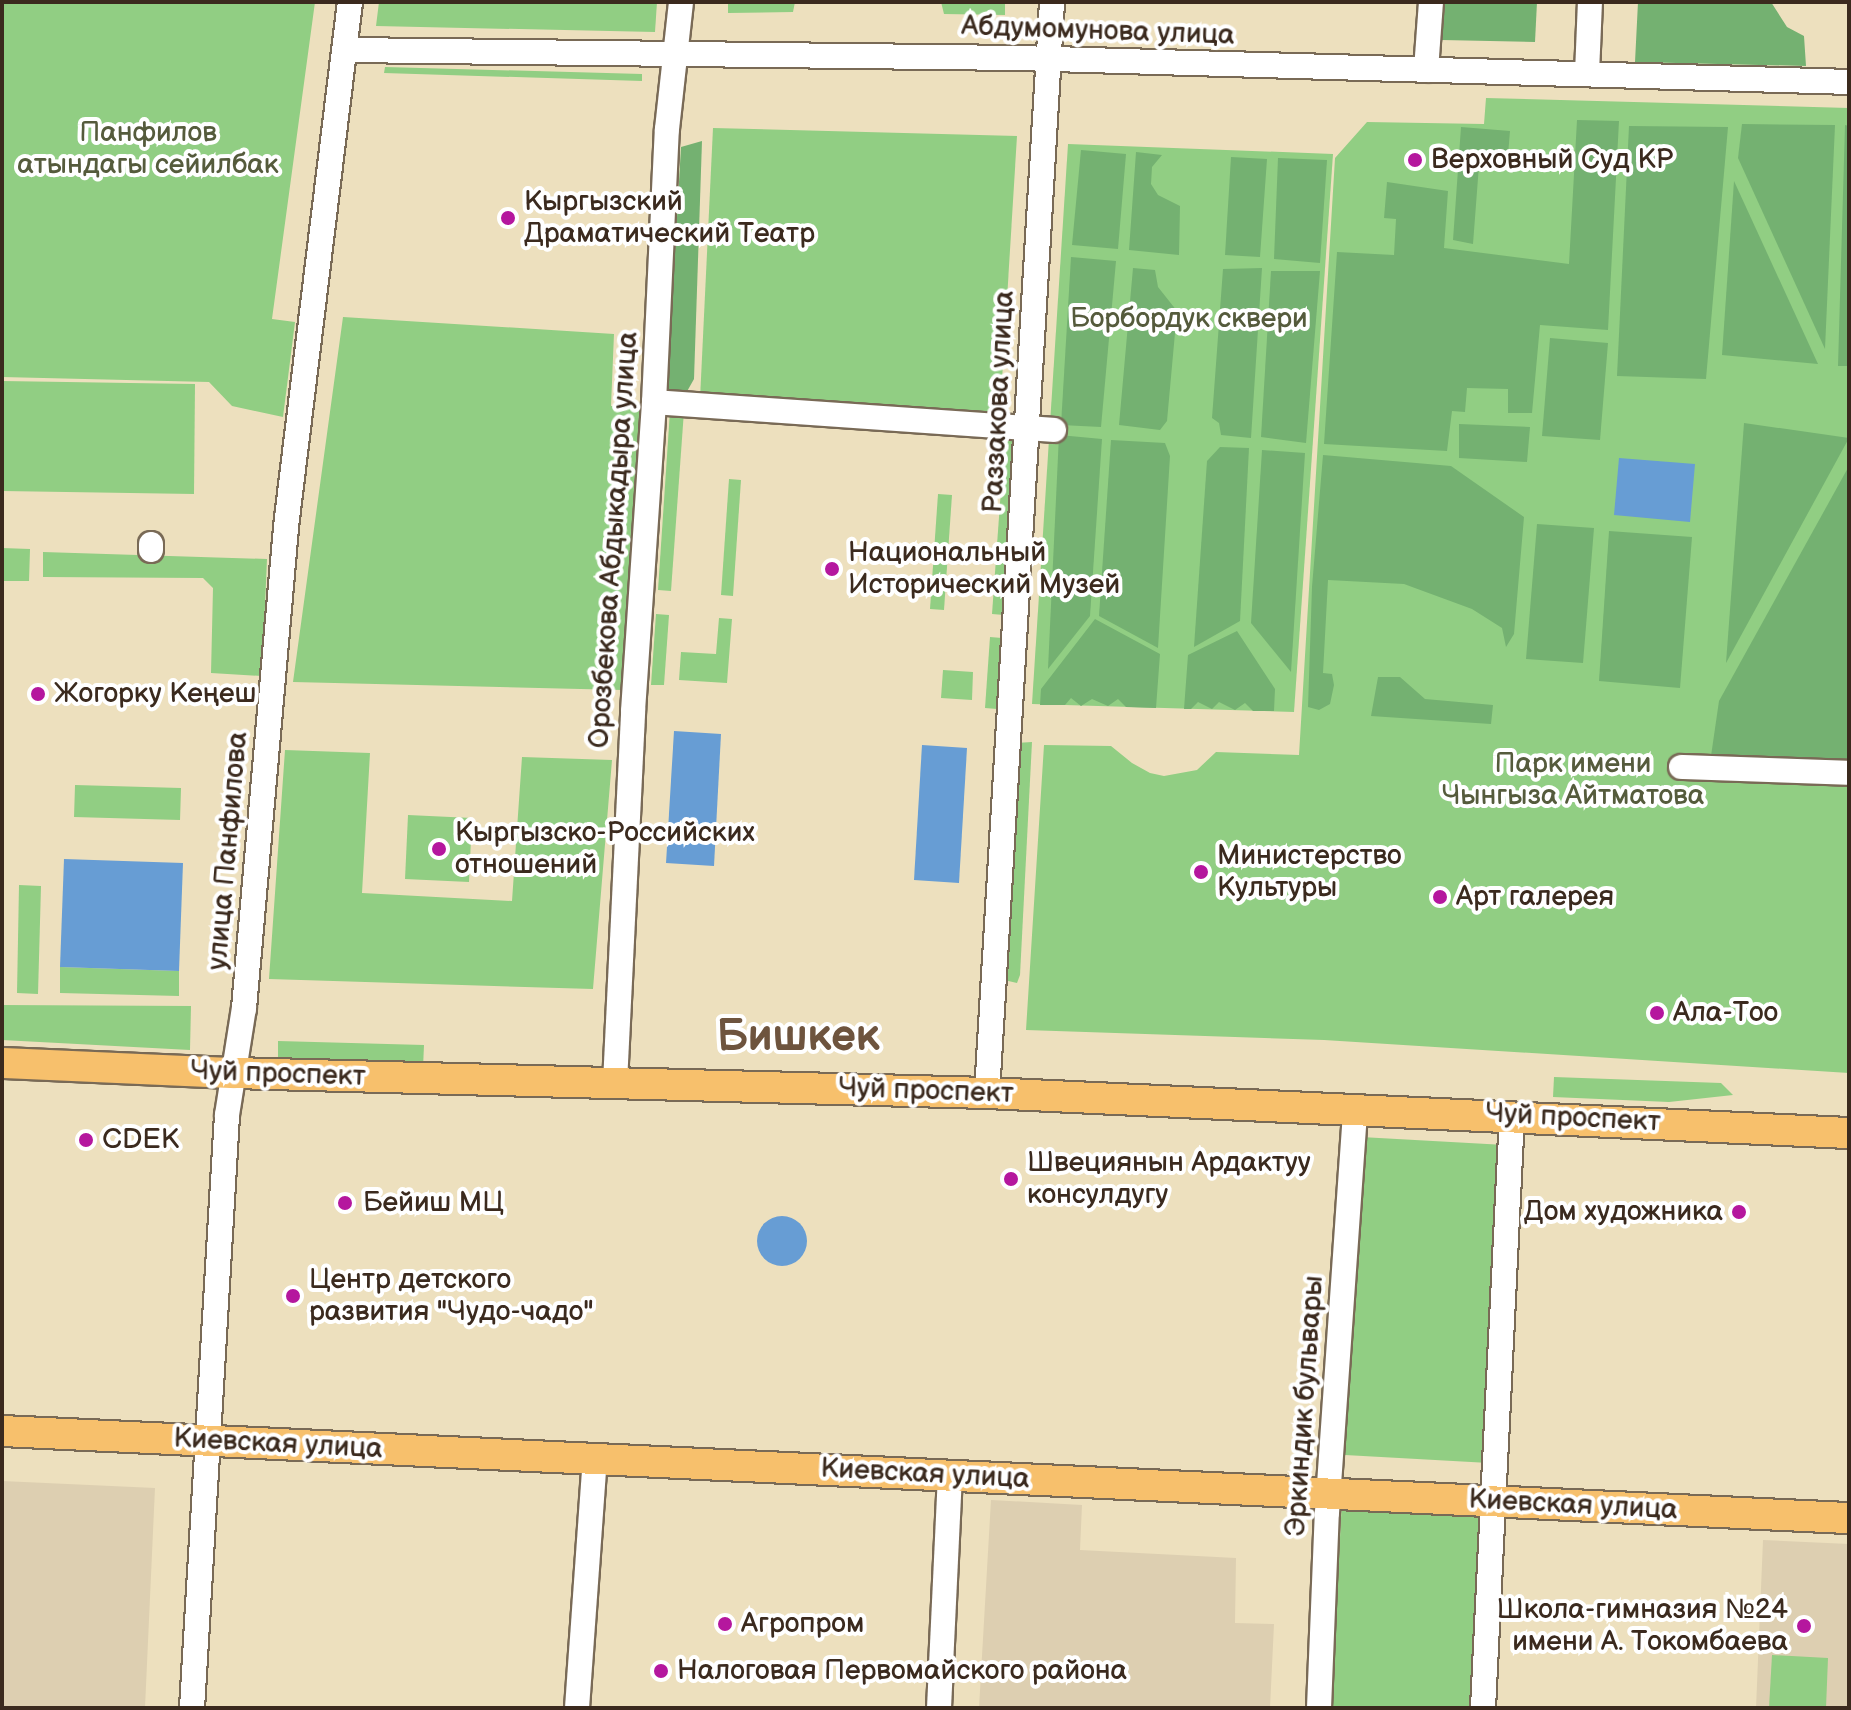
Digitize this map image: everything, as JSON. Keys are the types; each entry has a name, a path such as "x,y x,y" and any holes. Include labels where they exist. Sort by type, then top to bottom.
{"main road":[{"name":"Чуй проспект","path":"2,1063 233,1073 987,1093 1849,1133"},
{"name":"Киевская улица","path":"2,1431 1849,1518"}],"street":[{"name":"улица Панфилова","path":"192,1708 227,1115 245,992 287,518 350,2"},
{"name":"Орозбекова Абдыкадыра улица","path":"615,1083 667,129 681,2"},
{"name":"Раззакова улица","path":"987,1093 1052,2"},
{"path":"1426,70 1431,2"},
{"path":"1587,73 1590,2"},
{"name":"Абдумомунова улица","path":"345,50 1049,59 1849,82"},
{"path":"654,402 1054,430"},
{"path":"1681,767 1849,773"},
{"name":"Эркиндик бульвары","path":"1319,1708 1328,1494 1355,1108"},
{"path":"1483,1708 1512,1115"},
{"path":"577,1708 595,1459"},
{"path":"939,1708 950,1476"}],"shaded area":[{"path":"2,1481 155,1488 145,1708 2,1708"},
{"path":"991,1500 1082,1505 1080,1550 1236,1558 1235,1623 1274,1624 1270,1708 979,1708"},
{"name":"Школа-гимназия №24 имени А. Токомбаева","path":"1763,1540 1849,1544 1849,1708 1756,1708"}],"green space":[{"name":"Панфилов атындагы сейилбак","path":"2,2 315,2 272,319 295,322 283,417 232,406 209,382 2,377"},
{"path":"379,2 657,2 655,32 376,26"},
{"path":"728,2 795,2 793,12 728,13"},
{"path":"941,2 1005,2 1005,15 944,14"},
{"path":"1445,2 1537,2 1535,42 1442,40"},
{"path":"1638,2 1771,2 1787,27 1804,36 1806,66 1635,62"},
{"path":"385,67 642,74 642,81 384,73"},
{"name":"Парк имени Чынгыза Айтматова","path":"1486,98 1849,108 1849,1073 1324,1040 1026,1030 1044,745 1111,746 1132,763 1150,773 1164,776 1197,770 1216,752 1299,755 1335,158 1367,122 1484,124"},
{"path":"1577,120 1619,121 1608,330 1540,325 1532,413 1508,413 1508,389 1467,388 1465,412 1452,411 1447,451 1324,444 1337,252 1394,255 1396,219 1384,218 1387,182 1448,191 1444,248 1569,264"},
{"path":"1742,124 1835,125 1825,349 1738,158"},
{"path":"1845,125 1849,126 1849,366 1838,366"},
{"path":"1629,126 1728,127 1706,379 1617,376"},
{"path":"1461,127 1510,131 1508,155 1480,152 1473,244 1453,240"},
{"path":"713,128 1017,136 1000,413 700,399"},
{"path":"702,141 694,379 685,395 667,393 681,147"},
{"name":"Борбордук сквери","path":"1068,144 1333,154 1294,712 1032,704"},
{"path":"1081,150 1126,154 1118,249 1072,245"},
{"path":"1136,152 1162,155 1152,167 1151,184 1158,195 1180,206 1179,255 1129,250"},
{"path":"1231,157 1267,159 1260,257 1225,255"},
{"path":"1278,158 1327,160 1320,263 1274,259"},
{"path":"1734,181 1818,364 1722,355"},
{"path":"1071,257 1116,261 1101,427 1061,425"},
{"path":"1133,268 1155,270 1158,287 1177,311 1167,421 1160,430 1119,425"},
{"path":"1262,268 1251,438 1221,435 1219,423 1212,418 1223,269"},
{"path":"1271,271 1320,271 1306,443 1261,437"},
{"path":"343,317 614,334 611,406 642,408 622,690 293,682"},
{"path":"1550,338 1608,343 1600,440 1542,436"},
{"path":"2,381 195,384 194,494 2,491"},
{"path":"670,411 684,411 671,591 658,590"},
{"path":"1744,423 1849,438 1726,663"},
{"path":"1459,424 1530,427 1527,462 1459,458"},
{"path":"1005,434 1017,435 1004,615 992,614"},
{"path":"1059,435 1102,439 1090,616 1048,669"},
{"path":"1111,440 1165,443 1170,456 1158,648 1099,616"},
{"path":"1220,447 1249,448 1240,621 1194,647 1207,461"},
{"path":"1262,450 1305,453 1291,672 1251,623"},
{"path":"1323,455 1451,466 1524,517 1514,634 1506,647 1502,628 1472,609 1404,584 1328,580 1323,673 1332,674 1334,685 1330,704 1319,710 1308,707 1312,587"},
{"path":"1849,466 1849,761 1711,756 1719,701"},
{"path":"729,479 741,480 733,596 721,595"},
{"path":"938,494 952,495 944,610 930,609"},
{"path":"1537,524 1594,528 1583,663 1526,659"},
{"path":"1609,531 1692,537 1680,688 1599,681"},
{"path":"2,548 30,549 29,581 2,581"},
{"path":"43,552 267,559 262,676 211,673 213,588 203,578 43,577"},
{"path":"656,614 669,615 664,685 651,685"},
{"path":"719,618 732,619 727,683 679,680 681,652 716,654"},
{"path":"1095,619 1160,654 1156,708 1126,707 1118,699 1108,706 1092,699 1081,706 1071,698 1065,705 1040,705 1041,689"},
{"path":"1237,631 1275,689 1274,711 1253,711 1245,703 1235,710 1219,702 1212,709 1198,702 1191,709 1184,709 1188,655"},
{"path":"990,637 1002,638 997,709 985,708"},
{"path":"943,670 973,672 972,700 941,698"},
{"path":"1378,677 1400,677 1425,699 1493,705 1491,724 1371,716"},
{"path":"1032,742 1020,975 1017,983 1004,980 1015,743"},
{"path":"285,750 370,753 362,893 512,901 522,757 612,760 593,989 269,979"},
{"path":"75,785 181,788 180,820 74,817"},
{"path":"408,815 472,818 469,882 405,879"},
{"path":"19,885 41,886 38,994 17,993"},
{"path":"60,967 179,971 179,996 60,993"},
{"path":"2,1005 191,1006 190,1050 2,1040"},
{"path":"278,1041 424,1045 423,1068 278,1064"},
{"path":"1554,1077 1721,1083 1733,1095 1669,1102 1553,1097"},
{"path":"1361,1137 1505,1145 1489,1463 1345,1455"},
{"path":"1342,1499 1486,1506 1476,1708 1331,1708"},
{"path":"1772,1655 1828,1658 1826,1708 1769,1708"}],"water":[{"path":"1619,458 1695,464 1690,522 1614,515"},
{"path":"674,731 721,734 714,866 666,863"},
{"path":"922,745 967,748 959,883 914,880"},
{"path":"64,859 183,863 179,971 60,967"},
{"path":"782,1216 800,1223 807,1241 800,1259 782,1266 764,1259 757,1241 764,1223"}],"place":[{"name":"Верховный Суд КР","path":"1415,160"},
{"name":"Кыргызский Драматический Театр","path":"508,218"},
{"name":"Национальный Исторический Музей","path":"832,569"},
{"name":"Жогорку Кеңеш","path":"38,694"},
{"name":"Кыргызско-Российских отношений","path":"439,849"},
{"name":"Министерство Культуры","path":"1201,872"},
{"name":"Арт галерея","path":"1440,897"},
{"name":"Ала-Тоо","path":"1657,1013"},
{"name":"CDEK","path":"86,1140"},
{"name":"Швециянын Ардактуу консулдугу","path":"1011,1179"},
{"name":"Бейиш МЦ","path":"345,1203"},
{"name":"Дом художника","path":"1739,1212"},
{"name":"Центр детского развития \"Чудо-чадо\"","path":"293,1296"},
{"name":"Агропром","path":"725,1624"},
{"name":"Школа-гимназия №24 имени А. Токомбаева","path":"1804,1626"},
{"name":"Налоговая Первомайского района","path":"661,1671"}],"district":[{"name":"Бишкек","path":"798,1037"}]}
